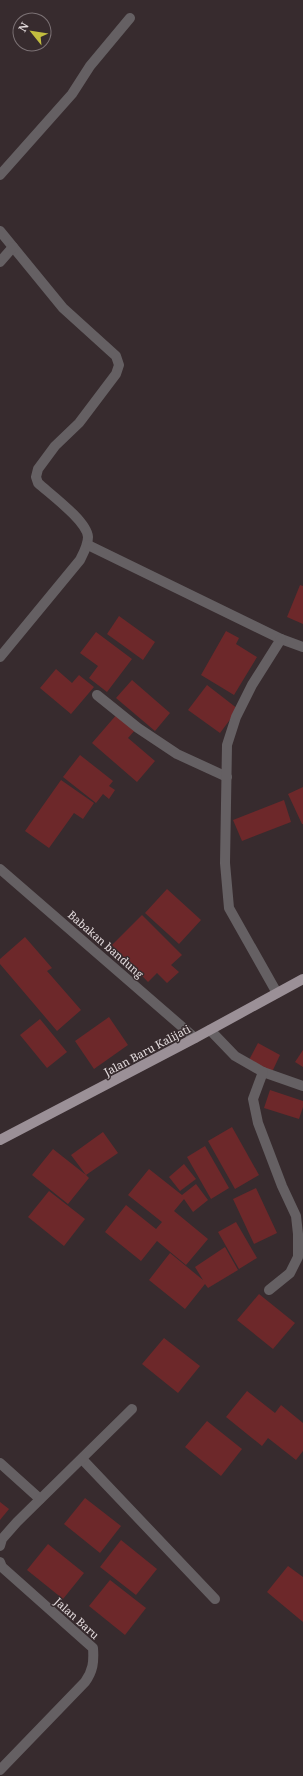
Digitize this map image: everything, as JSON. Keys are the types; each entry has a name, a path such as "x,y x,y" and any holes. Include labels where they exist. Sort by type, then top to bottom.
{"main road":[{"name":"Jalan Baru Kalijati","path":"0,1140 210,1030 303,978"}],"street":[{"path":"0,175 72,94 90,66 130,18"},
{"path":"0,230 63,308 116,356 118,365 116,374 79,423 55,446 38,468 36,477 38,483 81,522 88,535 88,545 80,560 0,657"},
{"path":"0,262 13,247"},
{"path":"88,545 281,639 303,647"},
{"path":"277,993 229,908 225,863 227,745 236,717 252,685 281,639"},
{"path":"97,695 138,728 177,754 227,777"},
{"name":"Babakan bandung","path":"0,869 195,1038"},
{"path":"210,1030 235,1056 263,1072 303,1086"},
{"path":"263,1072 253,1098 258,1122 282,1186 296,1216 298,1234 298,1257 290,1274 269,1290"},
{"path":"0,1546 2,1540 40,1499 132,1409"},
{"path":"82,1459 214,1599"},
{"path":"0,1463 40,1499"},
{"name":"Jalan Baru","path":"0,1562 2,1567 93,1648 94,1664 92,1673 85,1682 0,1770"}],"building":[{"path":"300,585 303,586 303,624 287,617"},
{"path":"119,616 155,642 143,660 107,634"},
{"path":"226,631 239,638 236,644 257,657 234,695 201,675"},
{"path":"96,632 132,659 107,692 89,678 98,666 80,653"},
{"path":"56,669 72,683 79,675 94,687 71,714 40,688"},
{"path":"132,680 170,713 155,731 116,698"},
{"path":"207,685 238,709 220,733 188,710"},
{"path":"118,713 136,729 128,738 155,761 137,782 92,743"},
{"path":"80,755 113,781 109,786 115,790 109,799 103,794 96,803 63,777"},
{"path":"61,780 94,803 83,819 74,813 49,848 25,831"},
{"path":"303,787 303,824 302,824 288,794"},
{"path":"284,800 291,822 242,841 233,820"},
{"path":"167,889 201,920 179,944 145,913"},
{"path":"142,915 182,955 171,965 179,972 167,983 157,973 148,982 112,945"},
{"path":"25,937 52,968 47,971 81,1010 57,1031 0,964 0,959"},
{"path":"109,1017 128,1045 94,1069 75,1041"},
{"path":"40,1019 67,1052 47,1068 20,1035"},
{"path":"258,1043 280,1055 272,1072 249,1060"},
{"path":"303,1050 303,1067 295,1062"},
{"path":"270,1090 303,1101 303,1107 299,1119 264,1108"},
{"path":"232,1127 259,1175 235,1189 208,1141"},
{"path":"103,1132 118,1153 86,1175 71,1155"},
{"path":"205,1146 229,1188 211,1199 187,1157"},
{"path":"53,1149 89,1178 68,1204 32,1175"},
{"path":"184,1164 196,1179 180,1191 169,1177"},
{"path":"149,1169 182,1195 196,1184 208,1200 193,1212 184,1199 174,1211 208,1239 186,1265 157,1241 141,1261 105,1232 126,1205 156,1229 162,1222 128,1195"},
{"path":"256,1188 277,1233 254,1244 233,1199"},
{"path":"49,1191 85,1219 64,1246 28,1217"},
{"path":"236,1222 257,1258 239,1269 218,1232"},
{"path":"225,1247 238,1270 208,1288 205,1284 185,1309 149,1280 170,1253 203,1280 195,1267"},
{"path":"259,1294 295,1323 273,1349 237,1320"},
{"path":"164,1338 200,1366 178,1393 142,1364"},
{"path":"247,1391 275,1413 281,1405 303,1423 303,1451 296,1460 268,1438 262,1446 226,1417"},
{"path":"207,1421 242,1449 221,1476 185,1447"},
{"path":"85,1498 121,1526 100,1553 64,1524"},
{"path":"0,1502 9,1509 0,1520"},
{"path":"121,1540 157,1569 136,1595 100,1567"},
{"path":"48,1544 84,1573 63,1599 27,1570"},
{"path":"288,1566 303,1577 303,1622 267,1592"},
{"path":"110,1580 146,1608 125,1635 89,1606"}]}
